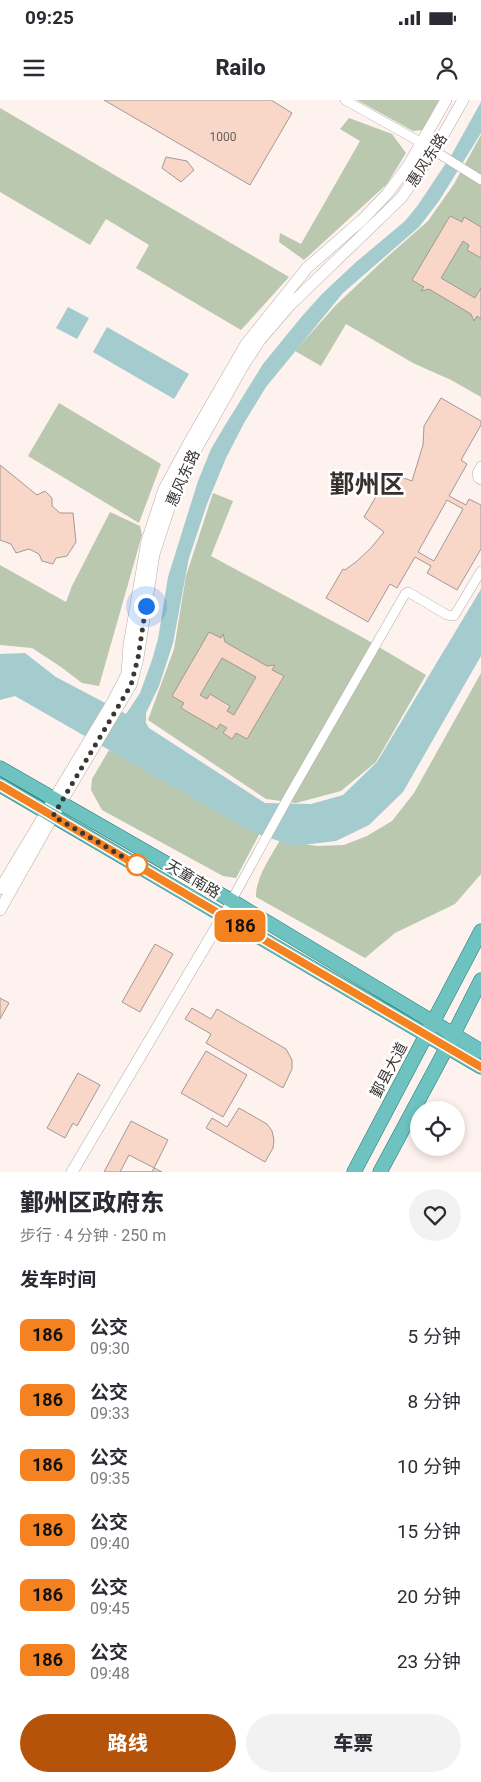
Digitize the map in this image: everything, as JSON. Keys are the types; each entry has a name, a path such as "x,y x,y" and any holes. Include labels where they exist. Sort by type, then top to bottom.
{"main road":[{"path":"0,768 232,901 433,1022 450,1041 481,1067"},
{"name":"天童南路","path":"0,785 426,1035 450,1041"},
{"name":"鄞县大道","path":"354,1172 481,931"},
{"path":"380,1172 481,980"},
{"path":"450,1041 481,1051"}],"street":[{"path":"345,100 422,143 481,180"},
{"name":"惠风东路","path":"116,704 127,674 129,645 147,541 164,490 190,440 246,344 307,268 362,220 387,194 408,166 446,100"},
{"name":"惠风东路","path":"0,889 49,814 116,704 131,685 138,658 154,554 175,490 202,437 243,366 260,340 290,305 401,198 434,151 463,100"},
{"path":"481,466 477,473 478,478 481,480"},
{"path":"72,1172 232,901 289,796 405,594 408,592 447,615 454,616 481,571"},
{"name":"惠风东路","path":"0,910 49,814"}],"green space":[{"path":"357,100 439,100 423,130 413,131"},
{"path":"0,108 289,277 241,330 136,268 149,245 106,219 90,245 0,192"},
{"path":"349,118 392,134 406,153 387,184 304,260 279,242 280,233 301,244 360,141 340,129"},
{"path":"481,135 481,397 451,380 413,363 346,324 321,366 295,351 336,305 428,221 454,184"},
{"path":"59,403 161,464 139,523 28,456"},
{"path":"213,493 233,501 211,556 362,637 426,675 376,762 341,791 296,803 266,799 148,720 174,649 186,576"},
{"path":"110,512 140,526 142,535 99,686 82,683 32,648 0,645 0,565 66,602 72,586"},
{"path":"481,673 481,874 455,904 395,933 365,958 256,897 258,882 280,840 317,846 344,845 367,836 392,821 414,793"},
{"path":"109,750 261,831 236,878 223,876 102,810 91,790 92,779"}],"water":[{"path":"481,102 481,133 439,201 419,227 343,293 266,387 244,423 226,458 207,504 189,558 173,643 159,686 146,713 146,723 149,728 265,803 311,804 343,795 377,762 481,589 481,656 403,792 369,825 336,841 294,846 252,832 15,696 0,700 0,654 25,653 56,677 126,714 140,693 152,660 158,639 168,577 198,481 211,449 263,364 303,315 355,263 405,221 418,205 452,154"},
{"path":"68,307 89,318 77,339 56,328"},
{"path":"107,327 189,374 174,399 93,352"}],"building":[{"path":"104,100 271,100 292,113 250,185"},
{"path":"166,157 187,161 194,170 181,182 162,168"},
{"path":"450,216 462,222 464,217 481,227 481,258 467,250 469,245 463,241 441,278 475,298 481,288 481,319 477,316 474,321 471,314 429,289 421,291 424,287 412,280"},
{"path":"441,398 481,421 481,425 461,460 467,464 449,496 466,505 469,499 481,505 481,549 457,590 427,573 431,566 415,557 397,588 390,584 368,622 326,598 343,569 345,570 357,561 384,532 364,517 390,473 412,481 423,445 424,426","holes":["447,500 463,509 434,561 418,552"]},
{"path":"0,465 37,495 45,491 52,498 52,506 60,513 73,513 76,542 67,556 56,558 53,564 42,561 39,554 29,549 16,553 11,544 0,540"},
{"path":"209,632 221,638 223,634 225,642 267,666 275,665 272,670 284,676 247,739 236,733 232,739 223,733 227,728 220,724 217,729 181,708 184,703 172,696","holes":["222,658 256,677 234,715 227,711 230,706 210,694 207,699 200,695"]},
{"path":"155,944 173,954 140,1012 122,1002"},
{"path":"0,998 9,1003 0,1019"},
{"path":"192,1008 211,1019 217,1009 286,1049 292,1060 292,1069 283,1088 206,1043 211,1034 185,1019"},
{"path":"206,1051 247,1075 223,1117 181,1093"},
{"path":"78,1073 100,1085 77,1126 73,1123 65,1138 47,1128"},
{"path":"239,1108 267,1124 272,1131 273,1148 265,1162 206,1128 212,1118 227,1127"},
{"path":"131,1121 168,1140 152,1172 104,1172"},
{"path":"129,1155 162,1172 120,1172"}],"bus line":[{"name":"186","path":"0,785 481,1067"}],"district":[{"name":"鄞州区","path":"367,484"}],"route":[{"path":"137,865 53,816 131,685 138,658 146,606"}]}
